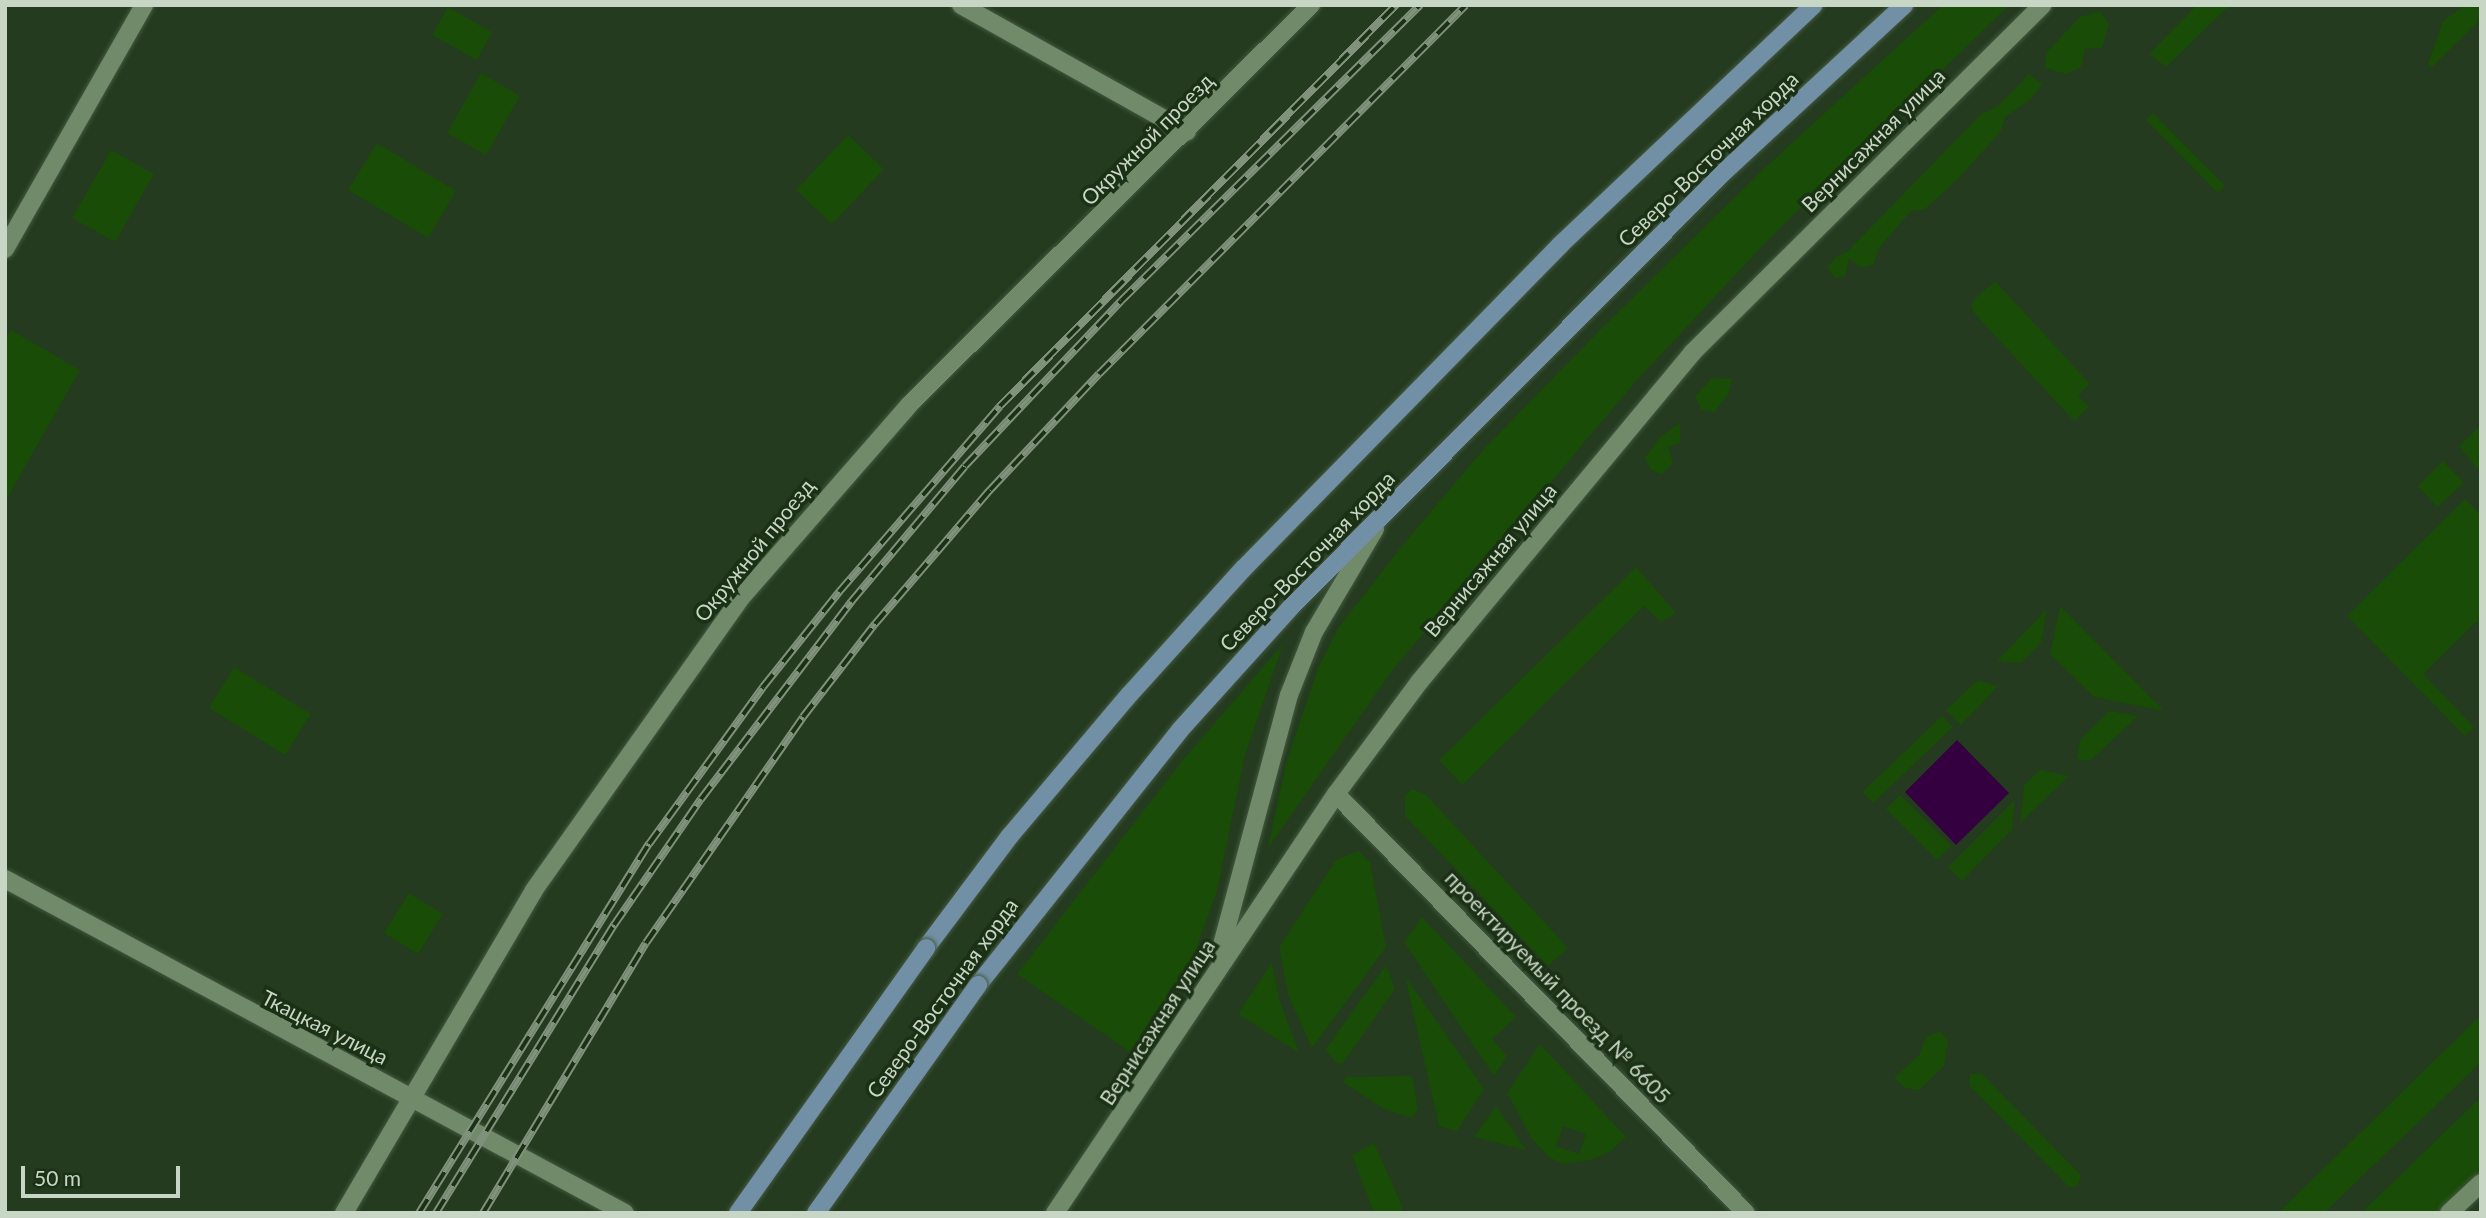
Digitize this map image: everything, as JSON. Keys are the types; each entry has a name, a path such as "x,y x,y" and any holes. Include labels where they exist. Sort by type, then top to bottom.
{"main road":[{"name":"Северо-Восточная хорда","path":"738,1213 926,948 1009,837 1130,694 1244,569 1560,246 1814,5"},
{"name":"Северо-Восточная хорда","path":"816,1213 978,985 1180,730 1392,502 1726,170 1904,5"}],"street":[{"path":"5,249 145,5"},
{"path":"961,5 1187,132"},
{"name":"Окружной проезд","path":"344,1213 534,890 739,600 908,406 1187,132 1311,5"},
{"name":"Вернисажная улица","path":"1057,1211 1336,794 1420,681 1692,353 2043,5"},
{"path":"1215,973 1289,695 1342,580 1392,502"},
{"name":"проектируемый проезд № 6605","path":"1336,794 1746,1213"},
{"name":"Ткацкая улица","path":"5,879 625,1213"},
{"path":"2449,1213 2481,1183"}],"green space":[{"path":"1943,5 2009,5 1766,242 1636,381 1391,672 1268,848 1286,763 1319,666 1339,627 1406,541 1484,449 1604,326 1769,164"},
{"path":"2197,5 2230,5 2166,67 2149,54"},
{"path":"2465,5 2481,5 2481,19 2431,68 2428,64 2443,21"},
{"path":"448,7 492,32 477,60 432,35"},
{"path":"2100,11 2109,24 2102,48 2085,49 2081,67 2066,74 2045,68 2046,53 2080,17"},
{"path":"481,73 520,96 486,155 447,133"},
{"path":"2029,74 2042,84 2031,99 2005,117 2001,131 1958,179 1925,209 1911,211 1878,249 1874,264 1862,268 1849,259 1845,276 1835,278 1827,267 1837,256 1847,252 1981,114 1998,106"},
{"path":"2153,113 2225,186 2218,193 2146,120"},
{"path":"848,135 884,169 832,224 796,190"},
{"path":"377,143 456,191 428,238 348,190"},
{"path":"111,150 154,174 115,242 72,218"},
{"path":"1995,281 2090,384 2078,395 2089,407 2074,421 1971,307 1975,299"},
{"path":"11,330 80,370 5,502 5,340"},
{"path":"1712,378 1732,379 1728,395 1714,412 1701,410 1695,396"},
{"path":"1680,423 1680,443 1668,447 1673,463 1662,474 1651,470 1645,458 1660,437"},
{"path":"2481,425 2481,466 2478,469 2459,446"},
{"path":"2443,461 2464,483 2437,507 2418,486"},
{"path":"2465,499 2481,515 2481,624 2476,622 2423,674 2474,727 2465,736 2347,616"},
{"path":"1636,567 1676,613 1661,622 1644,606 1462,785 1439,760"},
{"path":"2060,606 2164,711 2094,697 2050,654"},
{"path":"2047,609 2041,643 2021,663 1997,661"},
{"path":"1283,644 1245,755 1217,890 1187,975 1136,1056 1017,974 1183,760"},
{"path":"234,667 311,714 285,755 209,708"},
{"path":"1978,680 1998,686 1961,725 1946,710"},
{"path":"2109,711 2138,716 2090,761 2077,759 2080,740"},
{"path":"1942,716 1953,727 1873,803 1862,792"},
{"path":"2040,770 2069,776 2020,823 2024,785"},
{"path":"1412,789 1425,794 1568,948 1548,966 1405,816 1405,796"},
{"path":"1900,795 1951,846 1937,860 1886,809"},
{"path":"2015,800 2012,830 1962,881 1948,867"},
{"path":"1358,851 1370,862 1386,947 1312,1048 1288,995 1279,947 1336,860"},
{"path":"409,893 443,914 418,954 384,933"},
{"path":"1422,917 1516,1017 1492,1039 1507,1056 1494,1076 1404,942"},
{"path":"1272,962 1279,999 1299,1053 1238,1014"},
{"path":"1386,965 1395,989 1343,1063 1338,1064 1325,1050"},
{"path":"1405,976 1484,1089 1457,1131 1439,1126"},
{"path":"2481,1015 2481,1062 2324,1213 2278,1213"},
{"path":"1940,1031 1948,1040 1944,1066 1919,1090 1905,1088 1894,1078 1919,1055 1926,1037"},
{"path":"1540,1044 1626,1137 1611,1151 1591,1160 1564,1164 1550,1158 1532,1139 1507,1093","holes":["1563,1126 1586,1134 1579,1154 1556,1146"]},
{"path":"1981,1073 2081,1175 2078,1186 2069,1187 1969,1085 1970,1074"},
{"path":"1412,1076 1418,1109 1412,1118 1384,1109 1343,1082 1346,1077"},
{"path":"2481,1097 2481,1182 2448,1213 2361,1213"},
{"path":"1496,1106 1526,1150 1474,1137"},
{"path":"1374,1143 1403,1208 1400,1213 1374,1213 1352,1155"}],"shaded area":[{"path":"1957,740 2009,793 1956,845 1905,792"}],"railway":[{"path":"419,1213 649,844 763,687 839,592 1000,406 1396,5"},
{"path":"436,1213 614,925 701,799 851,602 965,466 1121,301 1420,5"},
{"path":"483,1213 646,943 803,717 875,624 990,490 1099,374 1466,5"}]}
